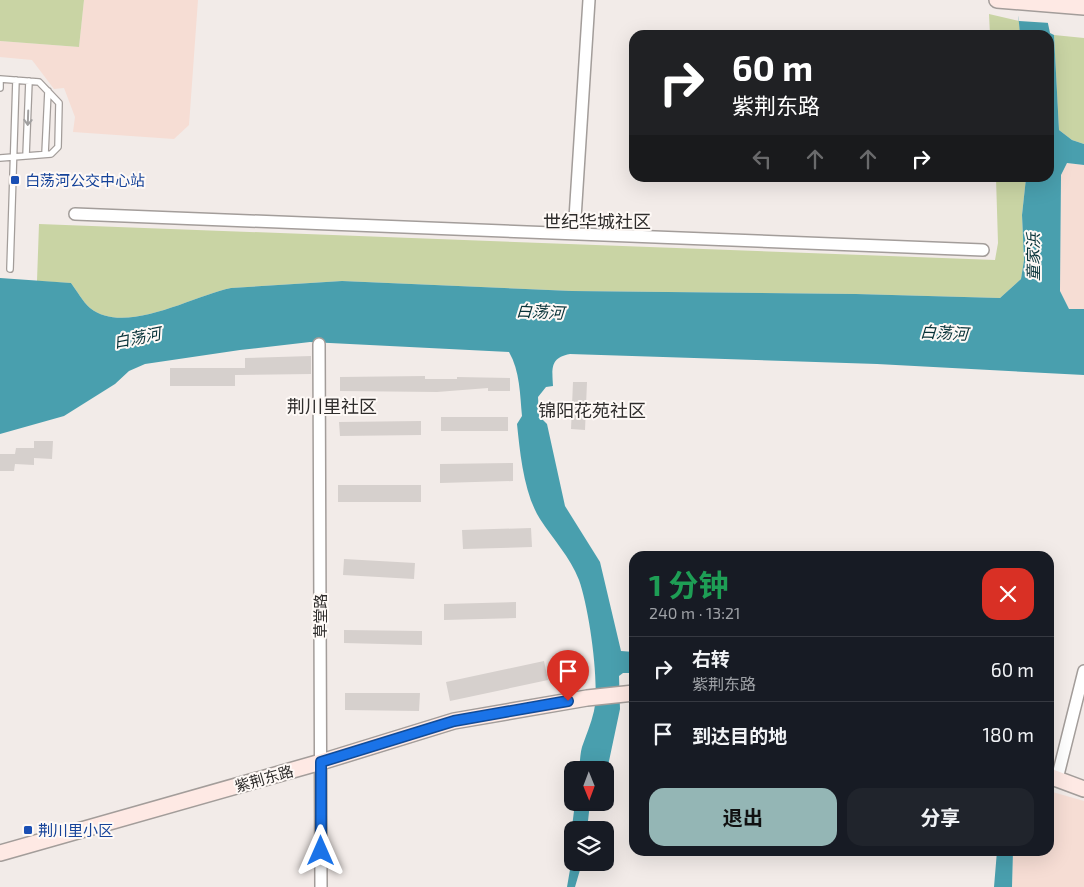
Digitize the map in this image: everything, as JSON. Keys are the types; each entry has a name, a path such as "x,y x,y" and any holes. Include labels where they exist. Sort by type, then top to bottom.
{"street":[{"path":"574,234 589,0"},
{"path":"997,0 1084,7"},
{"path":"75,214 983,250"},
{"name":"草堂路","path":"319,344 321,887"},
{"path":"1054,774 1084,670"},
{"name":"紫荆东路","path":"0,853 454,721 586,695 629,691"},
{"name":"紫荆东路","path":"0,845 321,759"},
{"path":"1054,774 1084,782"},
{"path":"1054,774 1084,789"}],"lane":[{"path":"0,88 0,79 39,82 59,103 58,147 51,154 0,158"},
{"path":"10,269 16,80"},
{"path":"26,156 30,81"},
{"path":"45,154 48,91"}],"shaded area":[{"path":"84,0 198,0 189,125 174,139 73,132 75,117 64,88 54,89 32,60 0,57 0,41 79,47"},
{"path":"1067,163 1084,165 1084,309 1069,309 1060,291 1061,175"},
{"path":"1054,792 1084,801 1084,887 1012,887 1013,856 1054,856"}],"green space":[{"path":"0,0 84,0 79,47 0,41"},
{"path":"989,14 1019,21 1020,30 990,30"},
{"path":"1054,35 1084,38 1084,144 1072,140 1059,130"},
{"path":"996,182 1026,182 1022,215 1024,260 1021,279 1000,298 856,294 572,291 342,281 231,288 159,312 121,318 105,316 90,308 82,300 71,283 37,281 39,224 995,260 998,243"}],"water":[{"path":"1017,0 1043,0 1049,30 1020,30"},
{"path":"1054,35 1059,130 1072,140 1084,144 1084,165 1067,163 1061,175 1060,291 1069,309 1084,309 1084,375 877,364 570,354 556,361 552,374 553,386 546,387 538,397 539,416 547,424 565,506 600,562 621,651 629,652 629,673 623,673 619,676 620,709 609,761 580,761 581,750 593,716 595,698 595,665 590,626 579,580 566,556 540,519 526,486 517,424 522,416 519,383 513,359 509,352 310,342 145,364 129,371 115,384 64,416 0,434 0,278 71,283 82,300 90,308 105,316 121,318 159,312 231,288 342,281 572,291 856,294 1000,298 1021,279 1024,260 1022,215 1026,182 1054,182"},
{"path":"574,811 589,811 588,821 573,821"},
{"path":"997,856 1013,856 1012,887 994,887"},
{"path":"570,871 580,871 575,887 567,887"}],"pier":[{"path":"1015,0 1045,0 1050,23 1019,21"}],"building":[{"path":"311,356 311,374 235,375 235,386 170,386 170,368 245,368 245,358"},
{"path":"425,376 425,379 457,379 457,377 510,378 510,391 488,391 488,388 437,392 340,391 340,377"},
{"path":"573,382 587,382 585,430 571,429"},
{"path":"441,417 508,417 508,431 441,431"},
{"path":"421,421 421,435 340,436 339,422"},
{"path":"34,441 53,441 52,459 34,458 34,465 15,464 14,471 0,471 0,454 15,454 16,448 34,448"},
{"path":"513,463 513,481 440,483 440,464"},
{"path":"338,485 421,485 421,502 338,502"},
{"path":"531,528 532,547 463,549 462,530"},
{"path":"344,559 415,563 414,579 343,575"},
{"path":"516,602 516,618 444,620 444,604"},
{"path":"344,630 422,631 422,645 344,643"},
{"path":"544,661 548,680 450,701 446,682"},
{"path":"345,693 420,693 419,711 345,710"}],"place":[{"name":"白荡河公交中心站","path":"15,180"},
{"name":"荆川里小区","path":"28,830"}],"district":[{"name":"世纪华城社区","path":"597,221"},
{"name":"荆川里社区","path":"332,406"},
{"name":"锦阳花苑社区","path":"592,410"}],"route":[{"path":"321,851 321,762 454,721 568,701"}],"water label":[{"name":"童家浜","path":"1032,257"},
{"name":"白荡河","path":"540,311"},
{"name":"白荡河","path":"944,332"},
{"name":"白荡河","path":"137,337"}]}
